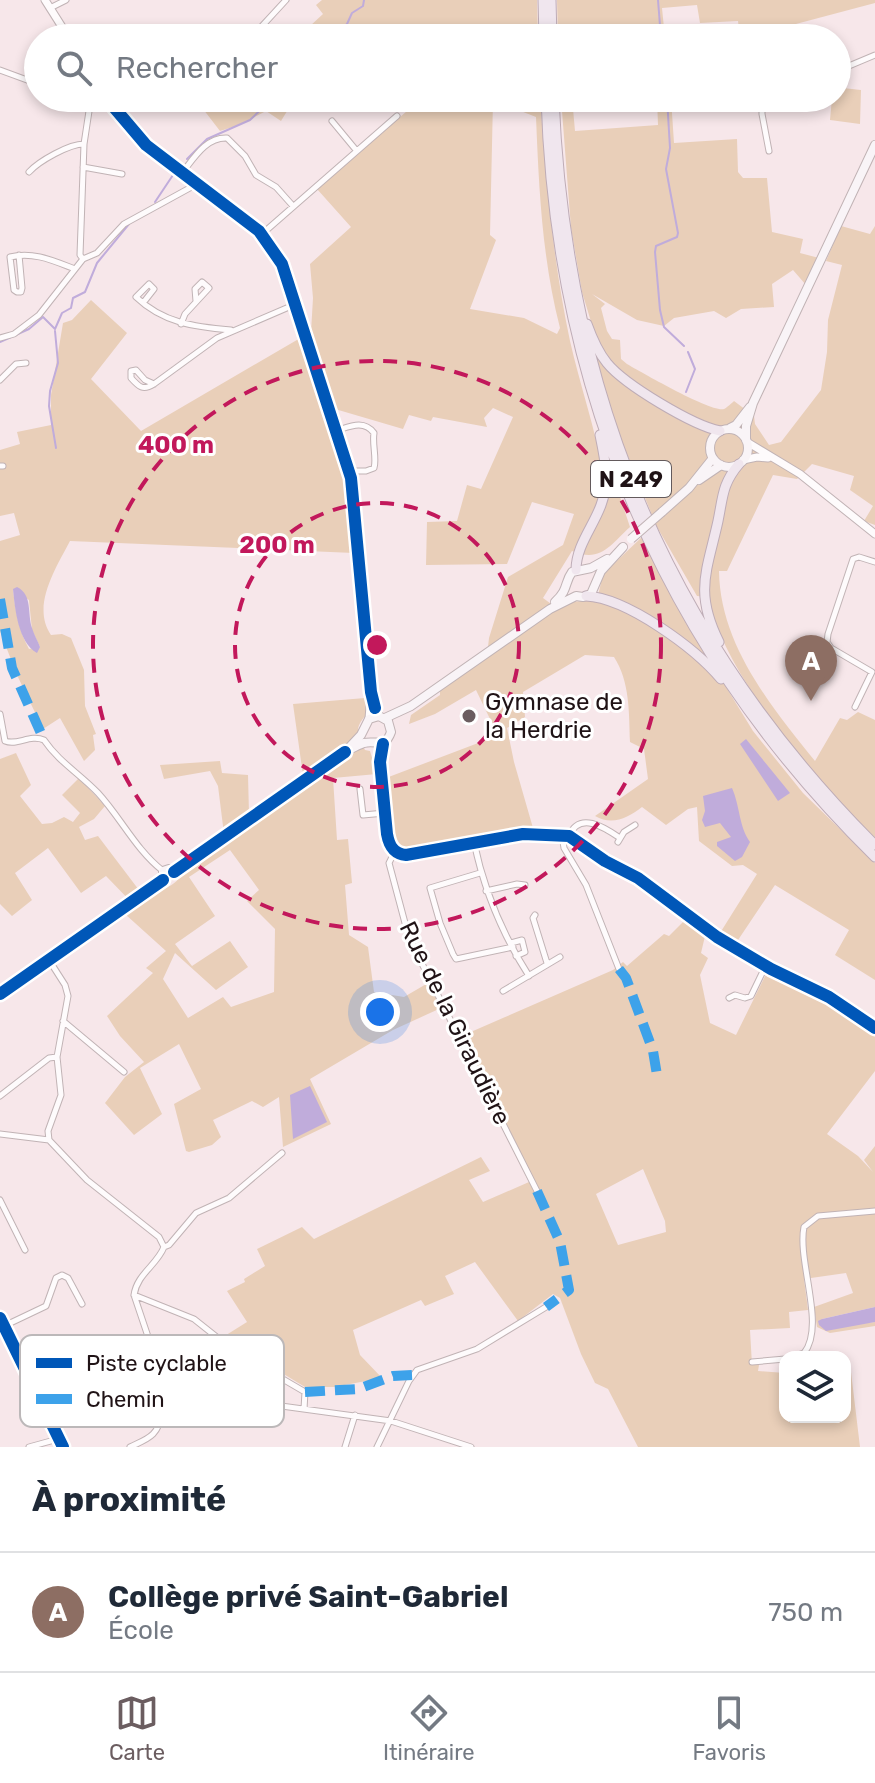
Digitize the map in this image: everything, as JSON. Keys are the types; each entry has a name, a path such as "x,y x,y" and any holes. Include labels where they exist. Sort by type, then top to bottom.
{"highway":[{"path":"543,0 544,24"},
{"path":"551,0 552,24"},
{"name":"N 249","path":"547,112 550,177 571,316 597,412 620,476 655,555 694,628 749,712 809,787 875,857"},
{"name":"N 249","path":"555,112 560,194 570,267 595,377 629,475 678,582 733,674 802,767 875,845"},
{"path":"570,267 575,275 590,333 607,363 637,388 699,424 724,430"},
{"path":"580,570 582,542 606,490 606,469 597,412"},
{"path":"733,674 733,666 709,618 704,582 725,483 741,462"},
{"path":"581,596 609,600 681,641 709,665 742,708 749,712"}],"main road":[{"path":"753,403 736,425 724,430 711,442 713,458 721,465 729,467 741,462 747,453 746,426 753,403 875,145"},
{"path":"724,430 739,432 747,441"},
{"path":"689,488 713,458"},
{"path":"595,581 631,539 689,488 721,465"},
{"path":"550,609 568,587 570,575 600,563 623,547"},
{"path":"345,752 390,736 391,728 411,706 550,609 594,590 592,574 580,570"},
{"path":"568,587 581,596"},
{"path":"0,994 169,869 174,872 345,752 363,732 369,719 411,706"},
{"path":"382,717 391,728"},
{"path":"363,732 375,743"}],"street":[{"path":"45,0 60,24"},
{"path":"50,8 66,0"},
{"path":"264,24 286,0"},
{"path":"851,65 875,55"},
{"path":"0,70 24,79"},
{"path":"83,259 80,255 84,144 91,112"},
{"path":"117,112 146,145 262,234 281,260 350,471 371,692 369,719"},
{"path":"122,112 124,121"},
{"path":"762,112 769,151"},
{"path":"262,234 397,116"},
{"path":"332,121 356,150"},
{"path":"182,173 209,143 217,138 227,138 241,151 256,175 276,187 293,206"},
{"path":"29,172 50,157 77,144 84,144"},
{"path":"83,167 122,174"},
{"path":"0,338 20,330 39,315 83,259 97,253 124,224 197,184"},
{"path":"19,255 22,288 21,292 17,292 14,290 10,257 19,255 42,257 75,269"},
{"path":"181,324 196,301"},
{"path":"143,303 181,324 232,330"},
{"path":"154,384 136,370 131,371 131,378 140,388 146,389 154,384 217,338 296,304"},
{"path":"215,329 217,338"},
{"path":"0,380 16,364 26,363"},
{"path":"338,430 356,424 366,426 374,433 374,468 350,471"},
{"path":"747,441 800,474 873,531"},
{"path":"741,462 757,457 772,459"},
{"path":"855,707 872,672 831,648 827,642 828,634 853,559 859,557 875,562"},
{"path":"371,692 382,717"},
{"path":"0,714 1,730 7,743 32,737 44,740 54,755 98,793 163,875"},
{"name":"Rue de la Giraudière","path":"375,743 380,762 388,842 395,851 389,863 409,938 537,1191"},
{"path":"360,789 363,815 385,813"},
{"path":"619,969 586,885 564,848 566,836 579,823 600,824 619,840 635,825"},
{"path":"395,851 406,855 535,833 566,836 638,878 717,937 814,988 875,1028"},
{"path":"474,842 486,891 516,956 529,976"},
{"path":"480,873 430,888 453,954 456,959 461,958 522,940 525,952 516,956"},
{"path":"486,891 525,885"},
{"path":"535,915 533,918 548,964"},
{"path":"503,991 560,957"},
{"path":"49,960 67,990 68,1005 57,1057 61,1095 48,1131 49,1140 87,1180 159,1237 163,1252 138,1281 134,1295 147,1335"},
{"path":"729,998 735,995 751,996 766,965"},
{"path":"63,1021 124,1072"},
{"path":"0,1096 49,1058 57,1057"},
{"path":"0,1134 49,1140"},
{"path":"164,1247 196,1213 229,1198 282,1153"},
{"path":"0,1200 25,1250"},
{"path":"805,1351 810,1340 811,1317 801,1241 804,1227 818,1216 875,1211"},
{"path":"20,1360 2,1322 46,1306 56,1278 62,1275 68,1278 82,1304"},
{"path":"134,1295 194,1319 214,1335"},
{"path":"377,1447 417,1370 477,1349 546,1307"},
{"path":"752,1362 779,1360"},
{"path":"284,1380 305,1392 304,1409"},
{"path":"284,1406 391,1421 471,1447"},
{"path":"345,1447 355,1415"},
{"path":"52,1427 63,1447"},
{"path":"130,1447 148,1438 157,1427"},
{"path":"29,1447 58,1439"}],"shaded area":[{"path":"322,0 537,0 538,24 312,24 323,14 316,5"},
{"path":"557,0 875,0 875,3 796,24 700,23 697,5 662,8 664,24 558,24"},
{"path":"851,89 861,90 860,124 830,120 831,112 851,112"},
{"path":"205,112 264,112 239,125 220,131"},
{"path":"268,112 287,112 281,121"},
{"path":"406,112 493,112 490,235 496,240 470,309 524,318 557,334 560,328 542,223 536,117 523,112 541,112 555,251 570,341 603,472 614,479 630,527 611,546 598,553 590,555 572,551 543,598 558,609 570,602 597,600 603,574 642,537 680,612 753,731 803,793 875,863 875,980 835,955 849,930 775,885 736,943 720,933 757,874 743,865 732,866 699,841 697,807 688,809 666,825 642,807 620,819 608,820 595,816 648,779 644,749 630,742 626,687 614,657 585,655 523,692 525,717 507,728 533,828 409,849 400,848 392,842 386,778 494,737 490,719 476,690 435,714 409,724 411,715 440,695 440,688 487,656 489,638 508,577 563,545 574,514 532,502 507,564 426,565 427,522 457,521 467,485 481,489 513,417 493,408 484,418 487,427 433,417 431,421 409,415 403,429 335,409 311,332 313,298 310,264 351,227 317,189"},
{"path":"562,112 573,112 575,131 658,125 658,112 672,112 674,143 737,139 738,172 743,178 767,178 772,232 803,239 800,253 819,258 806,285 793,270 772,284 774,307 741,309 726,318 714,311 674,318 664,326 637,320 592,294 605,304 601,308 607,331 612,339 620,340 621,359 706,405 724,409 734,401 754,416 755,424 769,445 781,442 821,390 828,320 842,265 826,261 841,226 870,234 875,226 875,525 864,521 873,506 850,490 854,476 812,464 797,479 773,475 727,571 719,571 728,624 738,649 766,696 815,761 840,718 847,720 858,712 875,720 875,838 801,757 753,694 733,661 708,597 697,596 657,527 613,420 595,358 596,338 582,292 571,228"},
{"path":"91,300 127,333 91,379 141,431 302,337 346,482 354,553 70,541 48,587 44,612 51,635 62,634 71,638 84,670 85,706 96,734 93,735 95,750 84,761 60,718 43,729 0,631 0,541 20,535 14,513 0,516 0,450 20,444 17,432 51,425 51,395 63,323 72,320","holes":["13,589 29,600 32,630 40,647 29,649 18,620"]},
{"path":"17,587 27,600 32,628 40,647 37,653 26,641 19,624 13,589"},
{"path":"365,698 366,715 358,732 365,750 370,751 377,774 333,778 337,840 348,839 352,883 345,885 349,935 368,947 374,992 404,997 428,983 441,1008 393,1030 310,1079 331,1124 283,1147 279,1097 263,1107 252,1101 213,1120 221,1137 212,1145 189,1152 186,1151 174,1104 201,1089 179,1044 140,1068 162,1114 134,1135 105,1103 125,1077 144,1062 120,1036 107,1016 153,973 146,968 166,951 125,914 135,906 106,876 81,893 48,848 15,873 32,900 12,916 0,904 0,759 16,753 31,785 20,796 42,824 64,817 73,822 80,813 62,795 79,778 105,806 94,819 79,827 85,840 98,836 145,898 172,885 180,877 183,872 174,863 224,834 218,786 210,771 164,779 160,765 220,761 222,773 248,775 249,814 303,775 293,704","holes":["230,850 259,890 247,901 275,929 274,992 231,1007 223,997 188,1018 163,979 175,953 216,990 248,967 230,941 192,966 175,944 215,916 189,877"]},
{"path":"746,739 790,793 778,801 740,744"},
{"path":"732,788 750,842 742,857 735,861 717,846 717,842 731,837 720,823 705,827 702,820 705,811 703,796"},
{"path":"687,918 706,932 701,953 708,958 700,975 710,1023 736,1035 768,970 810,991 875,1032 875,1071 827,1134 858,1156 873,1172 864,1160 875,1146 875,1307 822,1319 858,1324 875,1322 875,1326 830,1333 817,1327 814,1307 853,1293 846,1273 804,1279 808,1310 789,1312 790,1328 750,1330 752,1365 759,1365 758,1371 779,1373 779,1423 851,1423 851,1372 860,1447 638,1447 608,1389 595,1383 560,1298 553,1294 518,1321 475,1262 445,1276 454,1294 425,1306 421,1300 353,1330 360,1355 382,1378 334,1387 305,1387 284,1374 284,1335 226,1335 247,1322 227,1291 265,1266 257,1249 302,1227 314,1239 481,1157 490,1171 469,1180 483,1202 529,1182 457,1038 613,970 623,962 627,966 664,934 669,936","holes":["643,1169 665,1221 666,1232 618,1245 596,1194"]},
{"path":"310,1086 327,1122 293,1139 290,1095"},
{"path":"875,1307 875,1322 826,1331 819,1325 818,1321 822,1319"}],"waterway":[{"path":"347,24 352,13 363,6 364,0"},
{"path":"658,0 660,24"},
{"path":"187,159 207,139 250,120 258,112"},
{"path":"668,112 670,148 666,169 678,233 677,237 656,246 655,252 664,327 684,346"},
{"path":"155,202 175,172"},
{"path":"0,342 29,329 43,317 55,329 62,313 71,308 73,298 85,292 97,263 129,224"},
{"path":"55,331 58,363 49,406 56,448"},
{"path":"686,392 695,369 688,352"}],"marked path":[{"path":"0,599 12,668 44,740"},
{"path":"619,969 626,978 653,1051 657,1075"},
{"path":"537,1191 560,1242 569,1290 546,1307"},
{"path":"305,1392 358,1389 393,1376 412,1375"}],"cycle path":[{"path":"118,112 146,145 259,231 282,264 351,478 375,708"},
{"path":"383,744 380,762 387,834 390,845 398,853 406,855 523,834 569,836 605,861 638,878 717,937 771,969 829,997 875,1028"},
{"path":"174,872 345,752"},
{"path":"0,994 163,880"},
{"path":"0,1318 20,1359"},
{"path":"53,1427 63,1447"}],"place":[{"name":"Collège privé Saint-Gabriel","path":"811,701"},
{"name":"Gymnase de la Herdrie","path":"469,716"}]}
